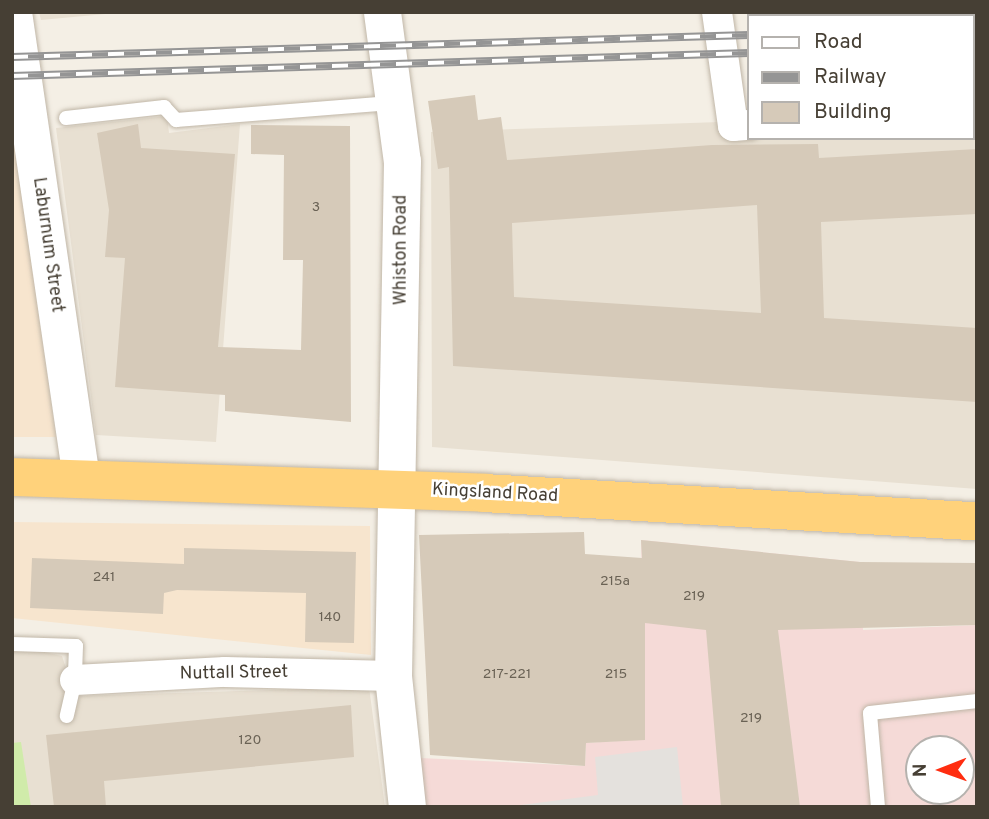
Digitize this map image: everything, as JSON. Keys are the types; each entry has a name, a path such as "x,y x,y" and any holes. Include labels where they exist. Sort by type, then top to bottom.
{"highway":[{"name":"Kingsland Road","path":"12,477 81,477 396,490 977,521"}],"street":[{"name":"Laburnum Street","path":"13,12 20,117 81,477"},
{"name":"Whiston Road","path":"382,12 402,161 396,490"},
{"path":"717,12 741,125"},
{"path":"396,490 393,676 407,807"},
{"name":"Nuttall Street","path":"75,680 225,672 393,676"}],"lane":[{"path":"66,118 164,107 176,120 396,103"},
{"path":"12,644 76,646 75,680 67,716"},
{"path":"878,807 870,713 977,701"}],"shaded area":[{"path":"39,12 127,12 41,20"},
{"path":"977,114 977,489 432,447 431,132 748,121 748,140 975,140"},
{"path":"167,116 169,133 240,124 216,442 96,435 56,128"},
{"path":"12,125 56,437 12,437"},
{"path":"12,522 370,526 371,655 12,618"},
{"path":"641,540 860,562 863,630 977,625 977,807 426,807 420,758 585,766 586,743 645,739"},
{"path":"23,647 62,656 75,696 369,687 385,807 12,807 12,648"},
{"path":"677,747 683,807 507,807 598,795 595,757"}],"green space":[{"path":"21,742 31,807 12,807 12,743"}],"building":[{"path":"475,95 478,120 501,117 507,160 712,145 818,144 819,158 977,149 977,214 821,222 824,318 977,328 977,402 453,366 449,167 438,169 428,101","holes":["757,205 761,313 514,297 512,223"]},
{"path":"138,124 141,148 235,154 218,347 301,350 303,260 283,260 284,155 251,154 251,125 350,126 351,422 225,411 225,395 115,387 125,258 105,257 109,210 97,133"},
{"path":"584,532 585,554 642,558 641,540 860,562 977,563 977,625 778,630 800,807 721,807 706,630 645,623 645,740 586,743 585,766 430,755 419,535"},
{"path":"184,548 356,552 354,643 305,642 306,593 177,590 164,593 163,614 30,608 32,558 184,564"},
{"path":"351,705 354,757 104,781 106,807 54,807 46,735"}],"railway":[{"path":"12,57 748,35"},
{"path":"12,76 748,53"}]}
